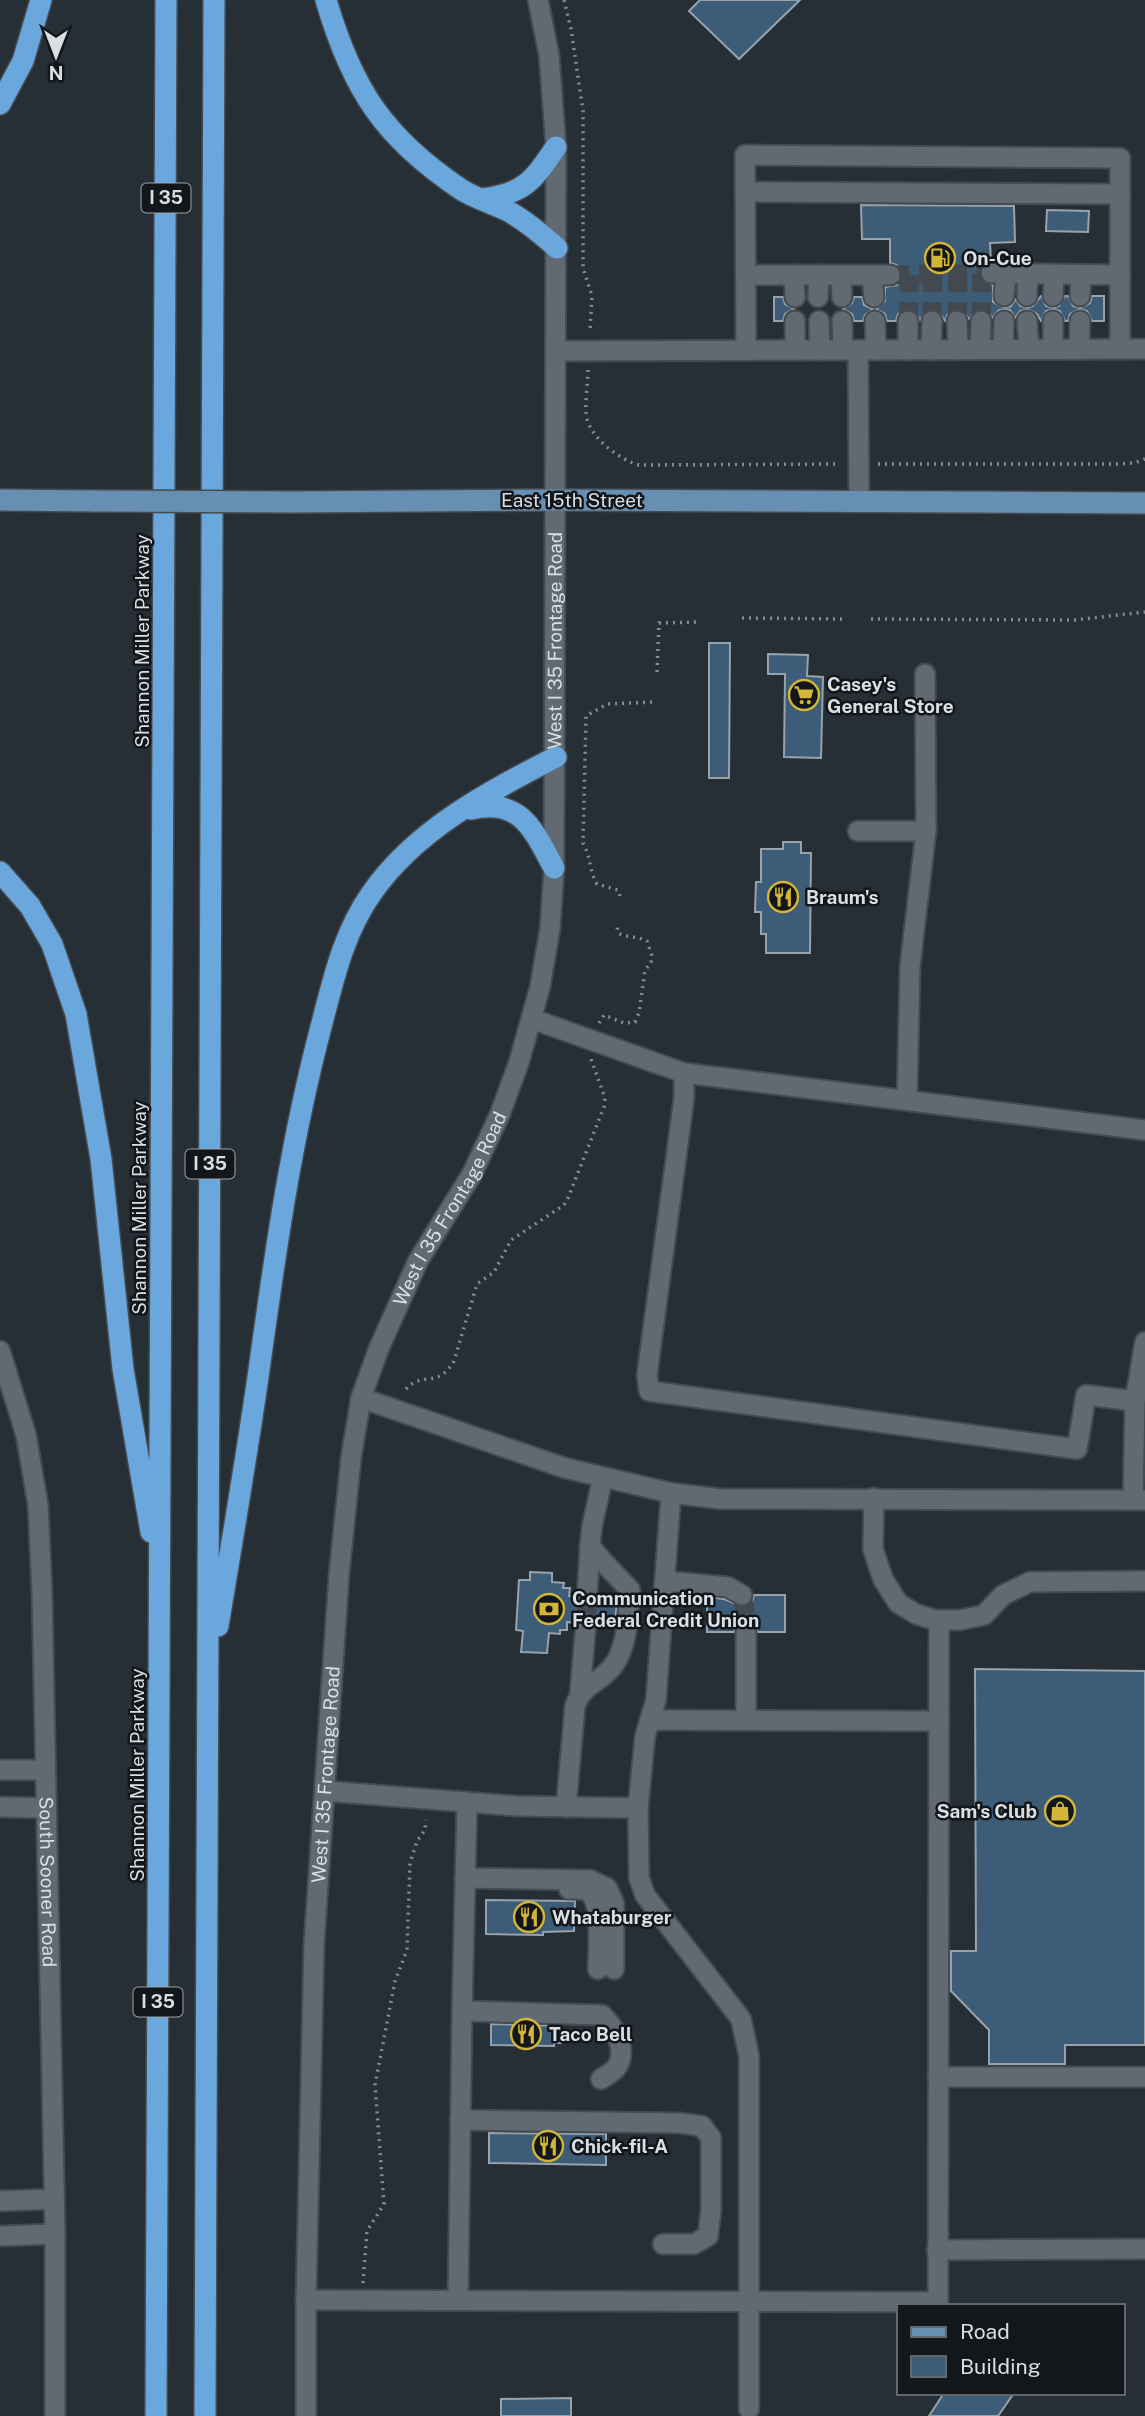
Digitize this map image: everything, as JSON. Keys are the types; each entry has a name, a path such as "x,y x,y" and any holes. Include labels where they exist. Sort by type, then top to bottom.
{"highway":[{"path":"0,104 23,61 41,0"},
{"name":"Shannon Miller Parkway","path":"156,2416 166,0"},
{"name":"I 35","path":"205,2416 214,0"},
{"path":"326,0 347,63 377,115 417,157 465,191 508,211 557,248"},
{"path":"481,199 503,197 520,189 536,176 555,147"},
{"path":"207,1693 281,1211 304,1090 335,973 351,927 371,893 427,834 459,812 555,757"},
{"path":"459,812 484,806 501,806 521,816 534,831 554,868"},
{"path":"0,872 30,906 52,944 76,1014 101,1159 123,1369 160,1589"}],"main road":[{"name":"East 15th Street","path":"0,500 291,502 555,499 1145,503"}],"street":[{"name":"West I 35 Frontage Road","path":"306,2416 314,1944 343,1518 361,1398 379,1348 418,1261 472,1174 500,1114 532,1018 550,929 554,868 557,248 555,147 548,55 538,0"},
{"path":"746,350 745,155 1120,158 1120,348"},
{"path":"746,192 1120,194"},
{"path":"1004,296 998,273 1120,275"},
{"path":"1027,296 1028,274"},
{"path":"746,275 881,275 874,297"},
{"path":"794,275 795,297"},
{"path":"818,297 819,275"},
{"path":"841,275 842,297"},
{"path":"1052,296 1054,275"},
{"path":"1080,296 1081,275"},
{"path":"795,321 795,350"},
{"path":"819,321 820,350"},
{"path":"842,321 859,350"},
{"path":"859,502 859,350 875,321"},
{"path":"908,321 908,349"},
{"path":"931,349 932,321"},
{"path":"957,321 958,349"},
{"path":"980,349 981,321"},
{"path":"1003,349 1004,321"},
{"path":"1027,321 1029,349"},
{"path":"1053,321 1053,349"},
{"path":"1079,349 1080,321"},
{"path":"556,351 1145,349"},
{"path":"907,1100 910,966 926,831 925,674"},
{"path":"858,831 926,831"},
{"path":"532,1018 684,1073 1145,1130"},
{"path":"684,1073 684,1098 647,1376 649,1391 1077,1449 1086,1395 1135,1401"},
{"path":"361,1398 565,1468 671,1493 721,1499 1139,1500 1135,1401 1145,1342"},
{"name":"South Sooner Road","path":"0,1351 26,1435 38,1505 55,2234 55,2416"},
{"path":"587,1597 592,1526 603,1477"},
{"path":"671,1493 656,1700 645,1736 638,1808 639,1878 645,1895 740,2020 749,2056 748,2409"},
{"path":"874,1499 873,1549 883,1579 898,1603 916,1614 960,1620 984,1615 1003,1595 1030,1582 1145,1581"},
{"path":"580,1692 615,1665 624,1638 630,1590 601,1562 590,1546"},
{"path":"665,1581 728,1587 742,1595"},
{"path":"306,2300 938,2302 939,1619"},
{"path":"566,1807 586,1623"},
{"path":"746,1632 746,1720"},
{"path":"650,1720 939,1721"},
{"path":"0,1770 45,1770"},
{"path":"325,1791 467,1802 638,1808"},
{"path":"458,2300 461,2011 467,1802"},
{"path":"0,1807 46,1808"},
{"path":"465,1884 581,1889 590,1893 597,1906 606,1969"},
{"path":"461,2011 602,2015 614,2027 619,2042 620,2060 615,2070 601,2079"},
{"path":"938,2077 1145,2077"},
{"path":"460,2120 680,2123 702,2126 711,2138 711,2210 708,2236 694,2244 663,2244"},
{"path":"0,2201 54,2199"},
{"path":"0,2236 55,2234"},
{"path":"937,2250 1145,2249"}],"path":[{"path":"564,0 583,111 583,268 592,296 590,329"},
{"path":"589,367 587,419 598,439 630,463 833,464"},
{"path":"884,464 1116,464 1145,459"},
{"path":"871,619 1074,620 1145,612"},
{"path":"742,618 844,619"},
{"path":"657,671 659,622 697,622"},
{"name":"West I 35 Frontage Road","path":"621,895 618,890 597,884 590,870 590,857 583,843 586,716 607,704 653,702"},
{"path":"598,1023 604,1015 624,1023 635,1021 639,1013 645,970 651,963 652,956 647,941 640,937 621,935 617,925"},
{"path":"406,1389 411,1383 437,1378 449,1370 477,1284 494,1272 511,1240 564,1205 568,1199 604,1107 605,1098 590,1064 591,1054"},
{"path":"363,2283 367,2231 384,2204 375,2085 395,1981 407,1950 410,1863 417,1841 425,1830 426,1820"}],"building":[{"path":"700,0 800,0 739,59 689,11"},
{"name":"On-Cue","path":"861,205 1014,206 1015,242 990,243 991,261 984,263 979,272 984,283 993,285 993,302 1004,308 1010,307 1016,299 1020,306 1027,308 1033,306 1041,296 1046,306 1053,308 1059,306 1065,296 1068,296 1073,306 1080,308 1090,303 1092,296 1104,296 1104,321 1092,321 1087,311 1080,309 1070,314 1068,321 1065,321 1060,311 1046,311 1041,321 1037,314 1027,309 1020,311 1015,318 1010,310 999,310 992,318 988,311 981,309 975,311 969,319 963,311 956,309 947,315 945,321 938,310 927,310 920,320 915,311 907,309 898,314 896,321 887,321 885,314 876,309 885,301 885,287 897,285 902,274 897,265 890,263 890,239 862,239"},
{"path":"1047,210 1089,211 1088,232 1046,231"},
{"path":"774,297 783,297 785,304 794,309 785,314 783,321 774,321"},
{"path":"854,297 862,297 864,305 873,309 865,315 863,321 854,321 852,314 843,309 852,303"},
{"path":"709,643 730,643 729,778 709,778"},
{"name":"Casey's General Store","path":"768,654 808,655 807,676 823,677 821,758 784,757 785,674 768,674"},
{"name":"Braum's","path":"783,842 801,842 801,853 811,853 810,953 766,953 766,934 761,934 761,912 755,912 756,882 761,882 761,849 783,849"},
{"path":"530,1572 552,1573 552,1582 564,1583 563,1588 570,1588 569,1596 575,1596 580,1606 586,1608 593,1607 599,1597 617,1598 615,1626 598,1624 594,1613 581,1612 574,1623 567,1622 567,1630 560,1630 560,1634 549,1633 547,1653 521,1652 523,1631 516,1630 519,1580 530,1580"},
{"path":"754,1595 785,1595 785,1632 758,1632 753,1622 745,1620 736,1625 734,1632 707,1632 707,1597 724,1599 743,1607 752,1602"},
{"name":"Sam's Club","path":"975,1669 1145,1671 1145,2045 1065,2045 1065,2064 989,2064 989,2030 951,1991 951,1951 976,1951"},
{"name":"Whataburger","path":"486,1900 575,1901 574,1931 543,1932 543,1935 486,1934"},
{"name":"Taco Bell","path":"491,2024 561,2026 561,2043 554,2043 554,2046 491,2045"},
{"name":"Chick-fil-A","path":"489,2133 606,2134 606,2165 489,2163"},
{"path":"943,2395 1013,2395 998,2416 929,2416"},
{"path":"571,2398 571,2416 501,2416 501,2399"}],"tunnel":[{"path":"890,275 991,273"},
{"path":"932,321 933,274"},
{"path":"957,321 958,274"},
{"path":"981,321 982,274"},
{"path":"908,321 910,275"},
{"path":"742,1595 746,1632"},
{"path":"586,1623 587,1596"}],"place":[{"name":"On-Cue","path":"940,258"},
{"name":"Casey's General Store","path":"804,695"},
{"name":"Braum's","path":"783,897"},
{"name":"Communication Federal Credit Union","path":"549,1609"},
{"name":"Sam's Club","path":"1060,1811"},
{"name":"Whataburger","path":"529,1917"},
{"name":"Taco Bell","path":"526,2034"},
{"name":"Chick-fil-A","path":"548,2146"}]}
